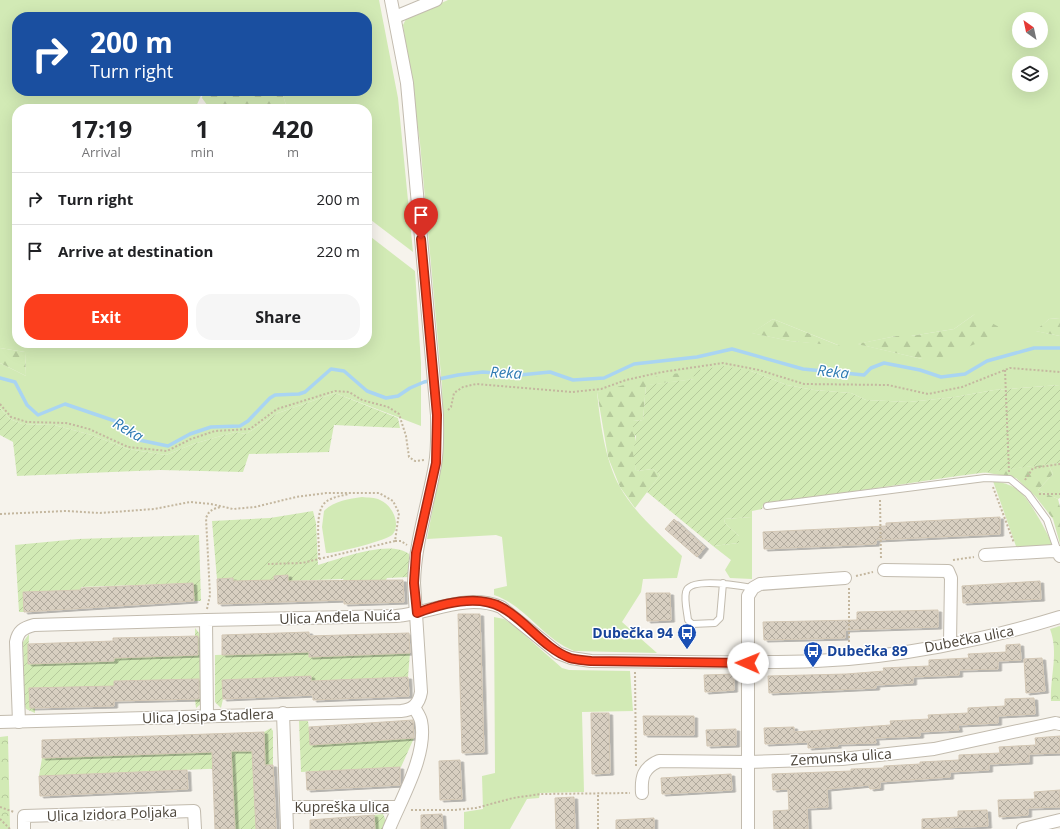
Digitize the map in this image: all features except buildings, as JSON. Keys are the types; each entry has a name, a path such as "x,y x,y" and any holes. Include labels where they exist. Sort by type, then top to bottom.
{"street":[{"path":"391,0 407,83 437,415 436,458 416,548 414,583 417,613"},
{"path":"395,17 436,0"},
{"path":"985,554 1059,554"},
{"path":"883,570 948,571 951,578 950,643"},
{"path":"748,829 748,596 753,588 760,584 847,578"},
{"name":"Dubečka ulica","path":"417,613 448,604 479,602 491,603 509,612 558,653 572,658 748,663 849,658 907,651 1011,631 1060,617"},
{"name":"Ulica Anđela Nuića","path":"19,722 16,642 17,636 26,627 34,625 396,616 417,613 421,692 418,703 414,707"},
{"path":"206,620 207,716"},
{"path":"389,829 420,750 421,720 414,707"},
{"name":"Ulica Josipa Stadlera","path":"0,722 401,711 414,707"},
{"path":"283,714 287,829"},
{"name":"Zemunska ulica","path":"651,765 659,761 748,762 842,759 934,748 1055,723 1060,724"},
{"path":"642,793 641,778 651,765"},
{"name":"Kupreška ulica","path":"287,807 398,807"},
{"name":"Ulica Izidora Poljaka","path":"24,829 24,816 194,811 195,829"},
{"path":"1023,829 1060,820"}],"lane":[{"path":"767,506 990,478 1010,479 1028,494 1047,520 1059,554"},
{"path":"723,583 720,618 715,623 692,624 688,620 686,592 689,587 694,584 723,583 753,588"}],"path":[{"path":"437,415 445,413 451,407 454,393 463,387 476,384 572,392 601,389 626,380 662,372 723,363 759,370 804,384 888,385 928,394 962,388 1010,368 1060,372"},
{"path":"1005,370 1010,479"},
{"path":"0,404 11,417 27,422 66,422 89,429 128,446 167,451 191,439 215,431 250,429 277,409 335,391 349,392 362,400 388,407 399,414 406,436 409,457 415,462 436,458"},
{"path":"1020,488 1033,468 1060,464"},
{"path":"990,478 1017,553"},
{"path":"849,658 847,578 883,570 880,491"},
{"path":"0,514 66,511 100,513 154,509 190,502 233,509 255,507 296,497 326,493 379,494 393,502 399,513 395,540 319,559 302,562 268,564"},
{"path":"319,559 318,518 321,507 326,501 350,493"},
{"path":"1028,494 1060,494"},
{"path":"206,620 210,595 206,518 208,512 213,508 222,506"},
{"path":"948,571 953,560 985,554"},
{"path":"636,661 635,766 651,765"},
{"path":"398,807 411,810 454,810 476,808 512,798 540,794 642,793"},
{"path":"598,794 598,829"},
{"path":"0,819 10,829"}],"green space":[{"path":"0,0 379,0 398,98 413,252 372,221 372,104 286,104 283,96 372,96 372,12 12,12 12,96 201,96 197,104 12,104 12,348 372,348 372,238 415,271 421,363 421,426 335,393 278,413 246,434 235,432 193,444 166,455 128,449 92,435 54,425 22,424 10,419 0,408 0,363 26,376 25,352 0,348"},
{"path":"448,0 1060,0 1060,318 1049,319 1036,331 1060,336 1060,385 994,390 955,397 909,402 866,400 851,393 814,390 787,385 751,371 597,392 607,453 610,465 620,487 641,515 682,556 677,578 643,579 641,592 622,622 657,653 574,651 563,646 516,607 494,595 494,589 507,586 502,537 496,535 427,539 442,459 442,386 420,143 403,25 406,19","holes":["975,314 937,359 922,359 858,344 896,336 911,336 954,329","773,319 838,345 790,341 752,333"]},
{"path":"202,96 283,96 286,104 206,104"},
{"path":"975,314 999,327 988,339 937,359 922,359 857,344 896,336 911,336 954,329"},
{"path":"1060,318 1060,336 1035,331 1049,319"},
{"path":"773,319 840,346 790,341 751,333"},
{"path":"0,348 25,352 26,376 0,363"},
{"path":"723,366 751,371 787,385 814,390 851,393 866,400 909,402 955,397 994,390 1060,385 1060,463 949,477 763,505 762,509 752,511 752,517 724,519 725,523 739,536 739,543 713,546 647,492 660,475 653,469 636,471 633,453 636,436 633,433 633,421 643,420 646,385 694,379 693,371"},
{"path":"693,371 694,379 646,385 643,420 633,421 635,434 636,471 653,469 660,475 635,508 620,487 608,457 597,392 659,376"},
{"path":"335,393 398,418 400,428 334,425 329,452 249,454 243,472 160,470 17,476 13,442 0,435 0,408 10,419 22,424 54,425 92,435 128,449 166,455 193,444 235,432 246,434 278,413"},
{"path":"1060,463 1060,498 1058,499 1038,490 1053,474 1048,464"},
{"path":"1048,464 1053,474 1038,490 1058,499 1060,507 1060,544 1053,519 1036,497 1016,478 983,472"},
{"path":"993,481 1011,486 1022,493 1027,499 1054,547 1017,549"},
{"path":"362,497 378,499 388,506 396,520 393,534 382,540 361,546 326,553 322,527 324,511 337,503"},
{"path":"313,511 316,523 318,565 377,549 400,550 409,554 409,577 387,578 386,580 344,581 343,579 288,581 288,575 275,576 274,580 233,582 233,578 217,579 212,521 270,518"},
{"path":"752,517 752,579 730,578 725,570 731,560 713,546 739,543 739,536 725,523 724,519"},
{"path":"199,535 201,601 194,601 193,583 81,587 81,590 23,592 24,612 19,612 15,545 78,539"},
{"path":"494,617 504,619 513,625 562,668 569,670 630,671 633,711 582,712 584,792 540,793 539,798 527,799 510,829 464,829 464,812 483,809 482,776 495,773"},
{"path":"1060,626 1060,701 1051,701 1054,647 1050,629"},
{"path":"195,628 201,635 202,703 196,708 195,699 200,699 199,679 114,681 114,686 30,688 30,707 35,707 35,713 26,709 24,704 23,642 29,634 28,664 114,661 114,658 198,655 198,636 195,636"},
{"path":"309,652 309,657 410,653 408,677 311,681 311,676 223,680 223,699 221,708 215,702 215,655"},
{"path":"299,721 308,721 311,745 414,738 401,767 301,772"},
{"path":"271,728 273,731 273,765 253,766 256,829 235,829 231,768 39,776 42,758 264,750 264,732"},
{"path":"8,736 10,829 0,829 0,737"},
{"path":"383,814 386,821 384,829 375,829 374,815"}],"waterway":[{"name":"Reka","path":"0,378 15,382 27,405 38,415 65,404 115,421 139,440 168,446 190,434 211,427 240,426 248,421 270,398 275,395 299,394 305,392 331,369 344,371 367,391 386,398 398,396 410,388 424,382 458,375 483,372 520,375 550,372 573,380 604,378 634,364 697,357 732,349 803,369 864,375 871,368 884,363 920,370 941,377 965,374 987,361 1034,348 1060,348"}],"place":[{"name":"Dubečka 94","path":"687,650"},
{"name":"Dubečka 89","path":"813,668"}],"route":[{"path":"421,239 437,415 436,463 419,532 414,566 415,602 417,613 430,608 459,602 491,603 509,612 558,653 572,658 591,661 748,663"}]}
